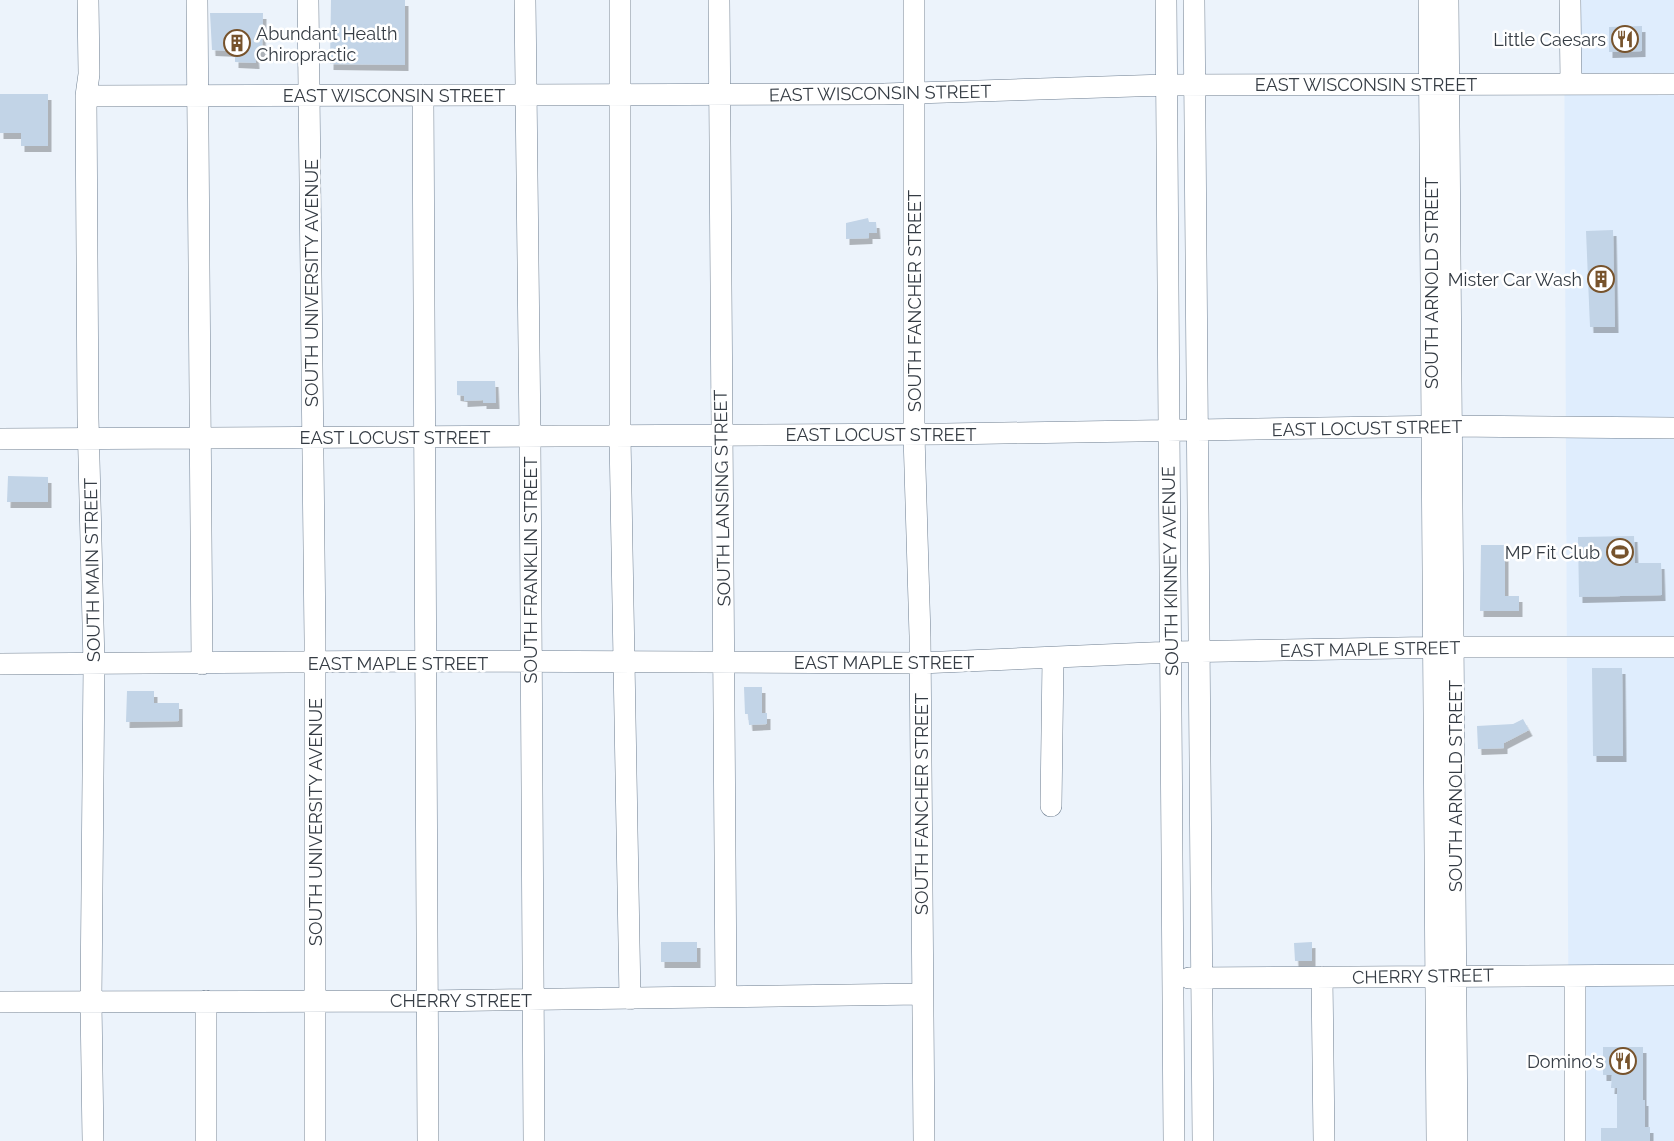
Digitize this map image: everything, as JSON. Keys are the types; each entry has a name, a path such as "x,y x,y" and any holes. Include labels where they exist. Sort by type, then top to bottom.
{"street":[{"name":"SOUTH MAIN STREET","path":"88,0 89,74 86,96 89,438 94,664 91,1001 93,1141"},
{"path":"198,0 202,664"},
{"name":"SOUTH UNIVERSITY AVENUE","path":"308,0 313,437 315,1141"},
{"name":"SOUTH FRANKLIN STREET","path":"525,0 534,1141"},
{"path":"621,0 620,435 630,999"},
{"name":"SOUTH LANSING STREET","path":"719,0 726,996"},
{"name":"SOUTH FANCHER STREET","path":"914,0 914,435 920,663 924,1141"},
{"name":"SOUTH KINNEY AVENUE","path":"1166,0 1168,432 1173,652 1174,1141"},
{"name":"SOUTH KINNEY AVENUE","path":"1194,0 1203,1141"},
{"name":"SOUTH ARNOLD STREET","path":"1429,0 1439,83 1446,975 1457,1141"},
{"name":"SOUTH ARNOLD STREET","path":"1439,83 1448,0"},
{"path":"1570,0 1571,84"},
{"name":"EAST WISCONSIN STREET","path":"86,96 914,94 1166,85 1674,84"},
{"path":"423,95 428,1141"},
{"name":"EAST LOCUST STREET","path":"0,439 425,436 530,438 721,434 914,435 1442,426 1674,428"},
{"name":"EAST MAPLE STREET","path":"0,664 425,661 920,663 1173,652 1444,647 1674,647"},
{"path":"1051,806 1053,659"},
{"name":"SOUTH ARNOLD STREET","path":"1437,1141 1446,975"},
{"name":"CHERRY STREET","path":"1172,978 1674,975"},
{"path":"1575,976 1575,1141"},
{"path":"1322,977 1324,1141"},
{"name":"CHERRY STREET","path":"0,1002 427,1001 921,994"},
{"path":"206,1001 206,1141"}],"shaded area":[{"path":"1564,0 1674,0 1674,1141 1569,1141"}],"building":[{"path":"331,0 405,0 405,65 330,64"},
{"name":"Abundant Health Chiropractic","path":"210,13 263,13 262,51 255,51 256,63 235,62 235,51 212,50"},
{"name":"Little Caesars","path":"1642,26 1642,51 1609,52 1609,27"},
{"path":"0,94 48,94 48,146 21,146 21,133 0,133"},
{"path":"868,218 869,222 876,222 877,233 869,233 869,238 846,239 846,223"},
{"name":"Mister Car Wash","path":"1613,230 1615,327 1590,327 1586,231"},
{"path":"457,381 495,381 496,403 483,403 483,400 464,401 464,396 457,395"},
{"path":"8,476 48,477 48,502 7,502"},
{"path":"1634,536 1635,563 1661,563 1662,595 1579,597 1578,537"},
{"path":"1481,545 1505,545 1505,596 1519,596 1519,611 1480,611"},
{"path":"1592,668 1622,668 1623,756 1593,756"},
{"path":"744,687 762,687 762,713 767,713 767,724 749,725 748,714 745,714"},
{"path":"127,691 154,691 154,703 179,703 179,721 126,722"},
{"path":"1523,719 1529,730 1504,743 1504,748 1478,749 1477,726 1513,724"},
{"path":"661,942 697,942 697,962 661,962"},
{"path":"1312,942 1312,961 1295,961 1294,943"},
{"path":"1603,1047 1643,1047 1645,1127 1650,1127 1650,1141 1601,1141 1601,1128 1617,1128 1617,1088 1611,1088 1612,1075 1603,1075"}],"place":[{"name":"Little Caesars","path":"1625,39"},
{"name":"Abundant Health Chiropractic","path":"237,43"},
{"name":"Mister Car Wash","path":"1601,279"},
{"name":"MP Fit Club","path":"1620,552"},
{"name":"Domino's","path":"1623,1061"}]}
